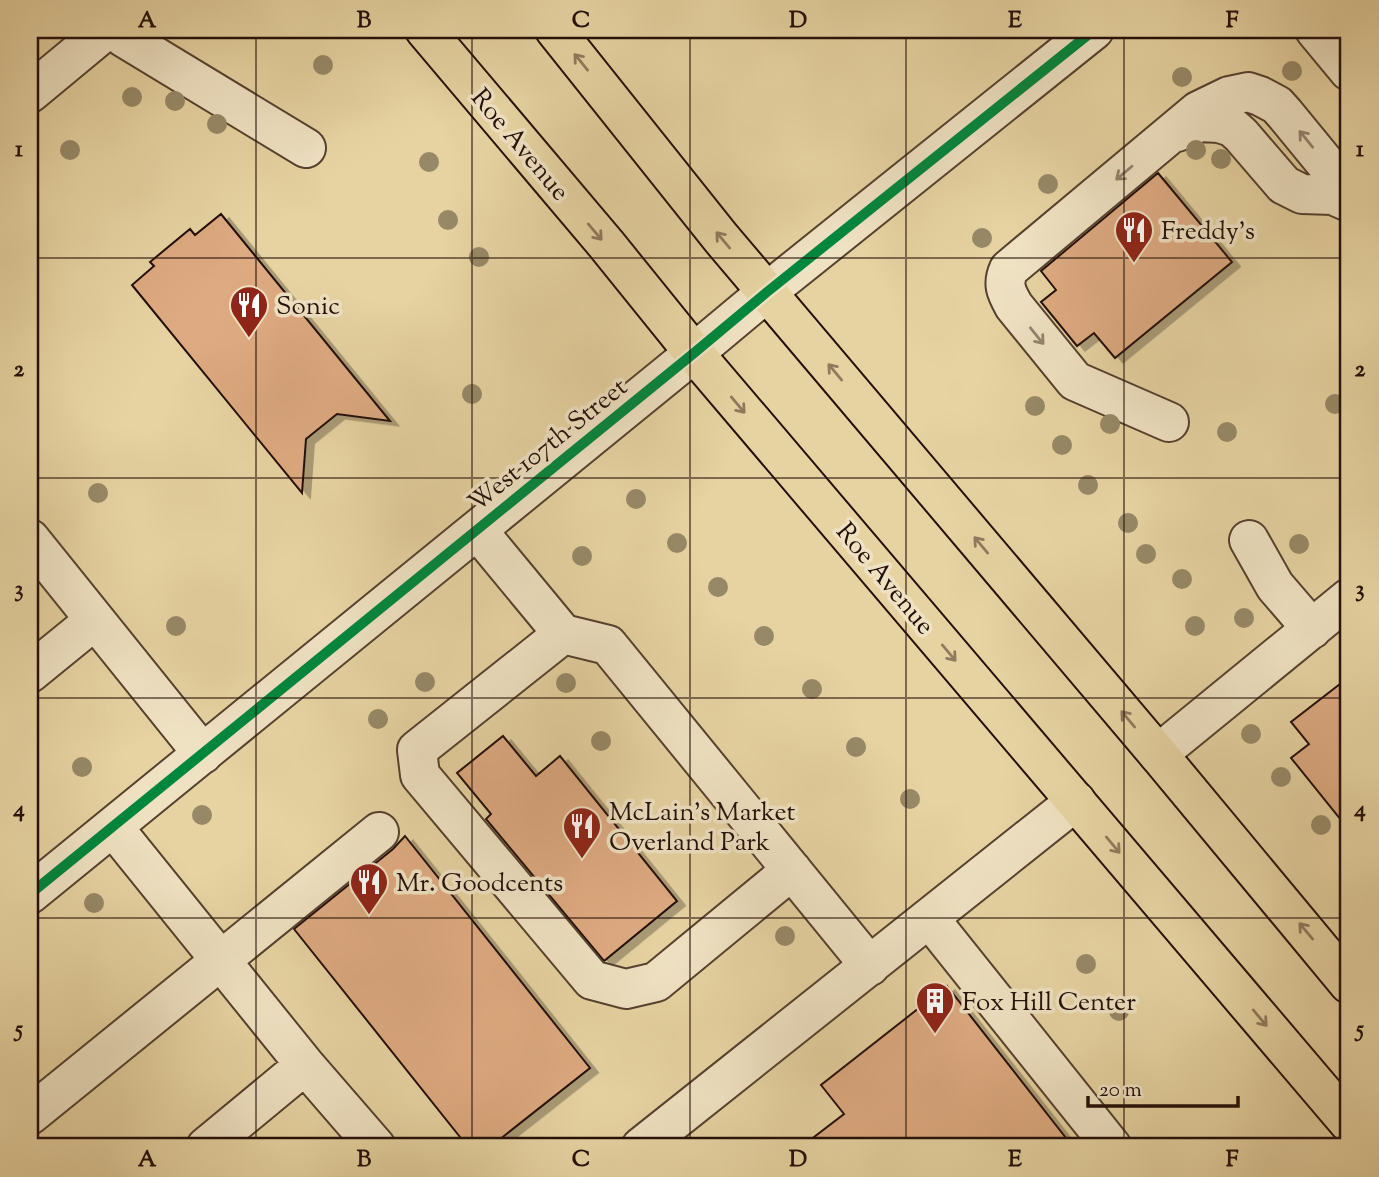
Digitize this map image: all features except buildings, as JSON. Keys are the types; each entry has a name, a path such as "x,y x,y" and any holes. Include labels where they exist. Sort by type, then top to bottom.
{"main road":[{"name":"Roe Avenue","path":"425,30 606,244 694,353 1349,1123"},
{"path":"555,30 721,238 1349,984"}],"street":[{"path":"30,93 106,30"},
{"path":"117,30 123,37 306,148"},
{"name":"West 107th Street","path":"30,894 767,292 1094,30"},
{"path":"1315,30 1349,71"},
{"path":"1169,422 1075,381 1014,306 1004,279 1009,269 1198,111 1229,96 1248,92 1276,105 1349,192"},
{"path":"1169,135 1200,122 1232,127 1284,185 1302,194 1333,195 1349,202"},
{"path":"477,530 562,634 608,645 870,966"},
{"path":"30,539 203,754"},
{"path":"1249,540 1275,586 1312,629"},
{"path":"1158,754 1349,598"},
{"path":"30,673 95,621"},
{"path":"562,634 417,750 420,775 592,980 626,989 656,982 792,870"},
{"path":"642,1147 1076,801"},
{"path":"113,827 305,1065 376,1147"},
{"path":"30,1115 379,832"},
{"path":"929,918 1112,1147"},
{"path":"206,1147 305,1065"}],"cycle path":[{"path":"30,894 767,292 1094,30"}],"place":[{"name":"Freddy's","path":"1134,264"},
{"name":"Sonic","path":"249,339"},
{"name":"McLain's Market Overland Park","path":"582,860"},
{"name":"Mr. Goodcents","path":"369,916"},
{"name":"Fox Hill Center","path":"935,1035"}]}
